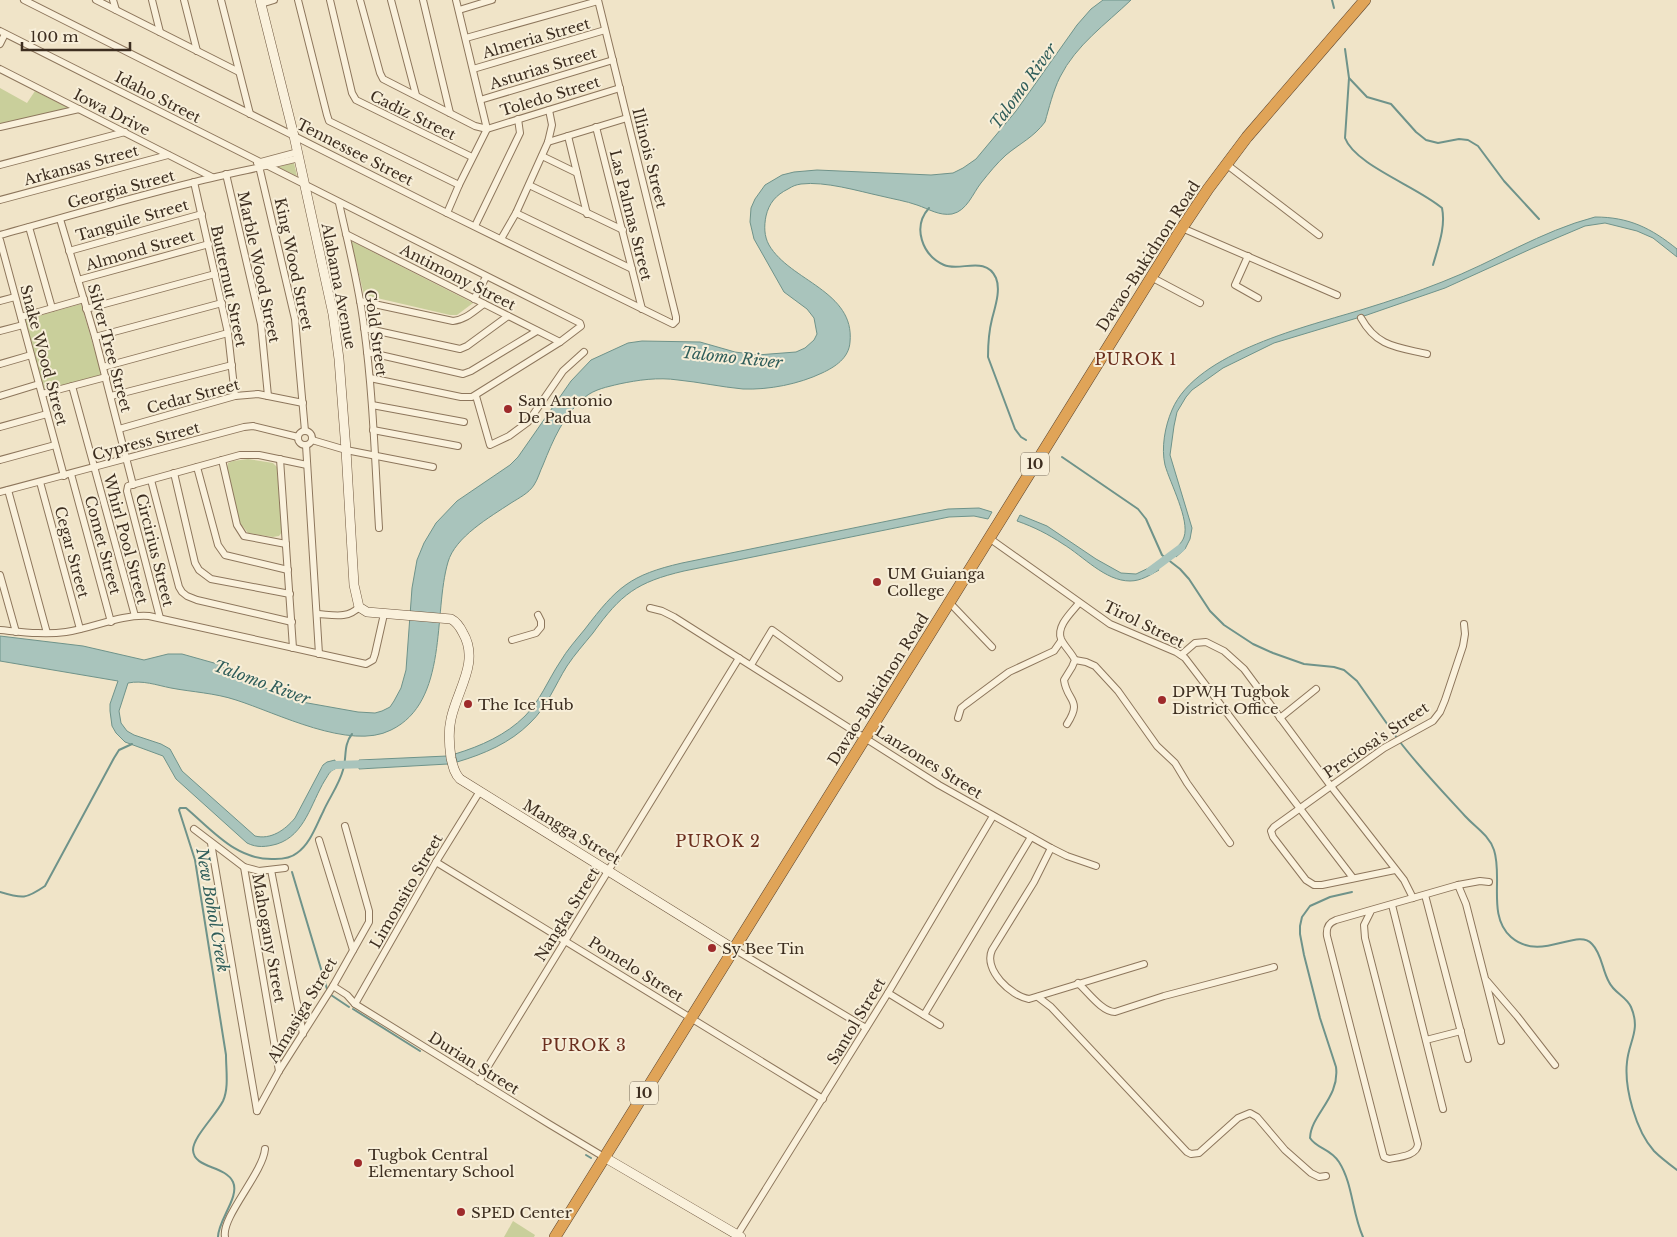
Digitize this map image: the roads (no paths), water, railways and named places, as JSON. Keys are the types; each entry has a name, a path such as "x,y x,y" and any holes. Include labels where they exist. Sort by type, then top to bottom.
{"highway":[{"name":"Davao-Bukidnon Road","path":"555,1237 1182,228 1246,137 1366,0"}],"street":[{"name":"Tennessee Street","path":"24,0 447,213 672,324 676,323"},
{"path":"96,0 239,72"},
{"path":"114,0 116,10"},
{"path":"152,0 160,32"},
{"path":"184,0 197,51"},
{"path":"221,0 250,114"},
{"path":"260,2 274,0"},
{"path":"298,0 326,115 330,121 459,185"},
{"name":"Cadiz Street","path":"330,0 352,93 356,100 472,157"},
{"path":"360,0 381,76 475,126 487,129"},
{"path":"391,0 416,95"},
{"path":"423,0 450,113"},
{"path":"447,213 472,157 487,129 456,0"},
{"path":"459,10 492,0"},
{"path":"466,38 598,1"},
{"name":"Illinois Street","path":"598,1 676,323"},
{"name":"Alabama Avenue","path":"260,2 294,136 334,314 346,450 354,585 359,607"},
{"name":"Almeria Street","path":"474,69 605,30"},
{"path":"0,44 3,33"},
{"name":"Idaho Street","path":"3,33 261,166 580,323 581,326 560,342"},
{"name":"Asturias Street","path":"480,100 613,60"},
{"name":"Iowa Drive","path":"0,69 212,177"},
{"name":"Toledo Street","path":"487,129 620,88"},
{"path":"0,127 79,109"},
{"path":"501,239 516,213 548,142 552,125 549,110"},
{"path":"548,142 627,118"},
{"path":"475,226 520,133 518,119"},
{"name":"Las Palmas Street","path":"596,128 642,309"},
{"path":"0,165 125,132"},
{"path":"568,136 587,214"},
{"name":"Arkansas Street","path":"0,200 168,155"},
{"name":"Georgia Street","path":"0,235 298,155"},
{"path":"542,156 577,173"},
{"path":"1226,164 1319,235"},
{"name":"King Wood Street","path":"261,166 295,319 305,431"},
{"name":"Marble Wood Street","path":"226,174 261,324 268,396"},
{"name":"Butternut Street","path":"194,182 228,333 235,396"},
{"path":"529,185 623,230"},
{"name":"Gold Street","path":"339,203 360,301 367,352 379,528"},
{"path":"516,213 632,269"},
{"name":"Tanguile Street","path":"69,251 202,214"},
{"name":"Silver Tree Street","path":"60,219 106,378 126,459 130,486"},
{"path":"29,227 52,308"},
{"path":"1182,228 1337,295"},
{"name":"Antimony Street","path":"346,234 560,342"},
{"name":"Snake Wood Street","path":"0,240 4,268 15,296 64,476"},
{"name":"Almond Street","path":"78,280 208,244"},
{"path":"1248,256 1235,286 1258,298"},
{"path":"86,309 216,274"},
{"path":"474,299 486,277"},
{"path":"1151,277 1200,303"},
{"path":"0,301 15,296"},
{"path":"21,317 84,299"},
{"path":"360,301 452,321 461,320 484,304"},
{"path":"95,337 222,303"},
{"path":"364,328 460,349 508,316"},
{"path":"1361,318 1368,330 1378,340 1427,354"},
{"path":"0,331 23,325"},
{"path":"367,352 463,374 537,331"},
{"path":"103,367 228,333"},
{"path":"370,378 467,398 476,396 560,342"},
{"path":"476,396 490,445 509,436 528,422 563,371 584,352"},
{"path":"0,364 31,355"},
{"path":"110,396 232,365"},
{"path":"42,394 106,378"},
{"path":"0,396 39,384"},
{"name":"Whirl Pool Street","path":"72,386 134,616"},
{"name":"Cedar Street","path":"119,429 235,396 258,394 303,403"},
{"path":"372,405 464,422"},
{"path":"0,427 47,414"},
{"name":"Cypress Street","path":"0,492 249,426 298,437"},
{"path":"373,430 458,446"},
{"path":"305,431 311,434 312,440 310,444 306,445 301,444 298,437 305,431"},
{"path":"312,440 346,450 433,467"},
{"path":"0,460 56,445"},
{"path":"306,445 320,654"},
{"name":"Whirl Pool Street","path":"130,486 247,454 307,465"},
{"path":"280,459 294,648"},
{"path":"222,460 237,525 242,534 248,537 286,544"},
{"path":"198,467 218,546 222,553 231,557 288,570"},
{"path":"174,473 195,563 199,570 211,579 290,594"},
{"name":"Comet Street","path":"71,474 111,622"},
{"path":"151,480 179,587 182,592 198,600 292,622"},
{"name":"Cegar Street","path":"40,482 80,629"},
{"name":"Circirius Street","path":"130,486 160,618"},
{"path":"8,490 47,633"},
{"name":"Tirol Street","path":"989,538 1079,603 1118,628 1181,655 1353,878"},
{"path":"0,575 16,632"},
{"path":"949,602 992,647"},
{"path":"1079,603 1062,626 1061,641 1075,660 1095,666 1118,691 1157,746 1176,763 1187,783 1230,843"},
{"path":"0,630 47,633 80,629 134,616 160,618 363,664 371,662 389,614 367,612 359,607 347,616 318,614"},
{"name":"Lanzones Street","path":"650,608 674,617 939,785 1051,848 1096,866"},
{"name":"Mangga Street","path":"389,614 454,620 468,642 470,652 468,667 450,720 450,751 457,776 734,949 866,1028"},
{"path":"512,640 536,633 541,627 538,615"},
{"name":"Preciosa's Street","path":"1353,878 1322,885 1314,885 1306,880 1273,837 1274,827 1330,785 1393,742 1433,721 1440,712 1463,646 1464,624"},
{"path":"751,665 772,630 839,678"},
{"path":"958,718 966,704 1009,672 1054,651 1061,641"},
{"path":"1181,655 1190,646 1201,642 1212,644 1244,670 1408,887 1413,898"},
{"name":"Nangka Street","path":"479,1081 739,658"},
{"path":"1068,724 1075,711 1075,706 1064,680 1075,660"},
{"path":"1280,718 1316,689"},
{"name":"Limonsito Street","path":"355,1004 436,862 480,791"},
{"name":"Santol Street","path":"738,1236 888,992 993,816"},
{"name":"Almasiga Street","path":"212,843 257,1111 279,1071 333,986 369,922 369,911 345,826"},
{"path":"194,829 244,867 259,871 285,868"},
{"path":"924,1015 1031,837"},
{"path":"318,840 353,950"},
{"path":"1051,848 1034,882 992,950 989,959 993,971 1015,994 1029,999 1144,964"},
{"name":"Pomelo Street","path":"436,862 823,1099"},
{"name":"Mahogany Street","path":"244,867 279,1071"},
{"path":"271,870 303,1034"},
{"path":"1353,878 1395,870"},
{"path":"1371,911 1364,925 1365,938 1418,1144 1415,1152 1389,1159 1384,1157 1383,1154 1327,932 1329,924 1331,922 1458,885 1480,881 1489,882"},
{"path":"1458,885 1464,897 1501,1041"},
{"path":"1425,895 1468,1059"},
{"path":"1392,905 1443,1109"},
{"path":"1078,983 1104,1008 1115,1012 1164,996 1274,967"},
{"path":"1486,980 1555,1065"},
{"name":"Durian Street","path":"333,986 347,994 355,1004 604,1156"},
{"path":"888,992 940,1025"},
{"path":"1038,997 1051,1007 1187,1152 1191,1154 1199,1153 1238,1118 1250,1114 1257,1117 1285,1150 1311,1173 1319,1177 1326,1176"},
{"path":"1426,1040 1460,1031"},
{"path":"225,1236 226,1226 261,1162 265,1149"},
{"path":"604,1156 738,1236"}],"water":[{"name":"Talomo River","path":"1103,0 1131,0 1074,55 1060,77 1045,122 1041,127 999,161 962,209 952,214 943,214 904,201 841,187 810,183 796,185 784,191 771,203 765,223 767,242 791,268 832,298 842,310 849,325 850,342 847,353 841,361 822,373 794,383 773,387 743,389 671,379 656,379 610,386 597,390 585,397 565,419 532,488 474,528 452,553 448,562 444,583 436,655 431,678 422,699 409,717 391,730 374,735 355,736 335,733 314,728 253,706 212,694 144,682 128,683 119,711 121,723 127,731 170,749 182,771 255,836 267,837 282,830 291,822 295,818 323,765 335,760 335,769 330,772 325,780 301,826 287,840 265,846 254,846 247,843 176,779 163,756 125,742 112,726 110,711 110,704 118,681 0,661 0,636 83,646 144,660 168,654 182,654 214,663 280,695 302,702 358,712 375,713 390,707 401,688 406,670 412,588 417,560 424,543 436,523 457,501 510,465 518,457 571,381 591,360 628,343 642,341 700,342 735,352 757,355 796,352 805,348 814,340 817,334 814,318 807,309 784,292 754,239 750,222 751,208 765,185 782,175 817,170 931,175 953,173 963,168 976,159 1016,111 1077,25 1091,9"},
{"path":"1595,217 1618,219 1639,225 1658,235 1677,249 1677,257 1653,238 1637,231 1605,223 1585,226 1445,288 1367,315 1274,343 1223,368 1192,390 1177,412 1170,455 1192,528 1190,539 1185,549 1176,557 1172,552 1182,541 1185,530 1182,511 1165,465 1164,437 1172,410 1185,390 1204,372 1256,344 1433,286 1537,238"},
{"path":"979,508 992,512 988,519 974,516 949,517 684,571 642,585 612,608 570,662 546,703 530,723 496,747 457,762 455,754 493,739 518,723 540,697 566,653 606,603 626,585 649,572 682,563 948,509"},
{"path":"1020,515 1047,526 1096,559 1121,573 1136,574 1155,565 1159,570 1134,581 1112,577 1052,537 1017,521"},
{"path":"447,756 448,764 359,769 359,760"}],"waterway":[{"path":"1332,0 1334,8"},
{"path":"1345,49 1349,78 1345,138 1351,148 1361,157 1442,208 1442,230 1433,265"},
{"path":"1349,78 1367,97 1391,104 1416,132 1426,140 1438,143 1459,139 1468,140 1478,146 1504,181 1539,219"},
{"path":"929,208 924,215 920,232 925,248 930,255 950,267 986,267 992,271 996,278 998,293 990,328 988,357 1015,429 1026,440"},
{"path":"1062,457 1138,509 1146,519 1162,555 1189,579 1210,611 1224,625 1253,644 1273,653 1304,664 1344,670 1357,681 1397,738"},
{"path":"1150,571 1181,548"},
{"name":"New Bohol Creek","path":"218,1237 221,1223 234,1195 233,1182 224,1172 199,1161 193,1150 201,1132 220,1107 225,1096 227,1085 226,1055 195,860 179,810 180,808 186,808 226,843 249,855 275,859 292,856 302,849 315,829 341,776 347,743 352,734"},
{"path":"1400,742 1492,845 1496,861 1499,918 1511,937 1522,944 1534,947 1577,939 1585,940 1595,948 1609,982 1629,1003 1634,1015 1635,1029 1628,1055 1627,1084 1637,1121 1654,1151 1677,1170"},
{"path":"0,892 24,897 45,886 114,758 119,750 132,744"},
{"name":"New Bohol Creek","path":"326,769 335,765 368,764"},
{"path":"292,872 327,989"},
{"path":"1352,892 1330,897 1310,906 1302,917 1300,934 1320,1018 1336,1067 1334,1088 1315,1121 1310,1138 1335,1157 1344,1171 1363,1237"},
{"path":"331,995 349,1007"},
{"path":"353,1009 420,1051"},
{"path":"586,1155 591,1158"}],"place":[{"name":"San Antonio De Padua","path":"508,409"},
{"name":"UM Guianga College","path":"877,582"},
{"name":"DPWH Tugbok District Office","path":"1162,700"},
{"name":"The Ice Hub","path":"468,704"},
{"name":"Sy Bee Tin","path":"712,948"},
{"name":"Tugbok Central Elementary School","path":"358,1163"},
{"name":"SPED Center","path":"461,1212"}],"district":[{"name":"PUROK 1","path":"1136,359"},
{"name":"PUROK 2","path":"718,841"},
{"name":"PUROK 3","path":"584,1045"}]}
